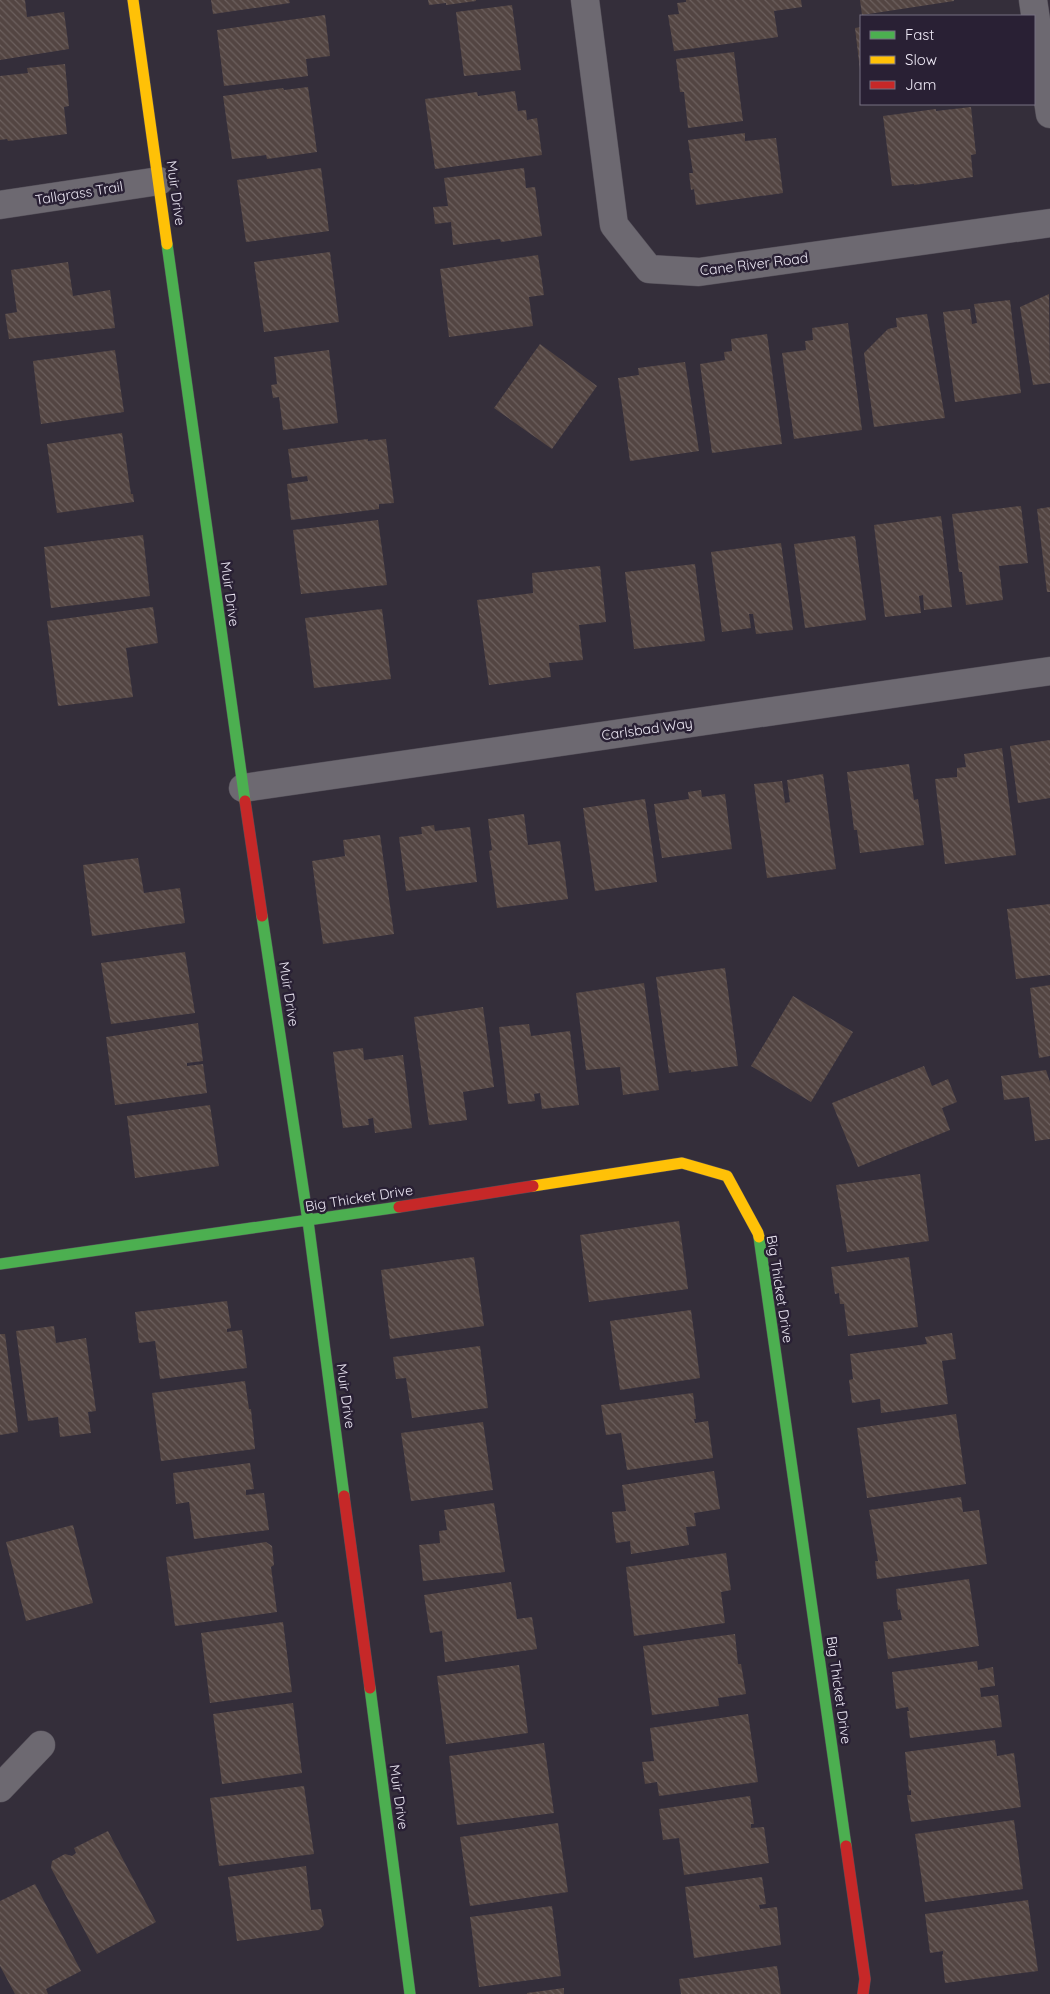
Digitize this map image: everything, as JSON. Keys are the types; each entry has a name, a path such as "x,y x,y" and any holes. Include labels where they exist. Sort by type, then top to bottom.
{"street":[{"name":"Muir Drive","path":"134,0 220,635 308,1221 410,1994"},
{"name":"Cane River Road","path":"585,0 614,225 650,268 698,272 1050,223"},
{"path":"1034,0 1050,114"},
{"name":"Tallgrass Trail","path":"0,205 159,181"},
{"name":"Carlsbad Way","path":"243,788 1050,670"},
{"name":"Big Thicket Drive","path":"0,1264 308,1221 682,1163 727,1176 758,1233 865,1979 863,1994"},
{"path":"0,1788 42,1745"}],"building":[{"path":"0,0 25,0 27,17 64,12 69,49 0,60"},
{"path":"211,0 289,0 290,3 213,14"},
{"path":"428,0 476,0 476,1 429,5"},
{"path":"686,0 801,0 802,7 774,11 778,37 674,51 668,15 679,14 677,3 686,2"},
{"path":"860,0 954,0 954,1 862,15"},
{"path":"512,5 521,70 464,76 456,12"},
{"path":"325,15 330,56 306,59 308,76 224,86 217,30"},
{"path":"860,27 860,70 855,28"},
{"path":"734,52 743,121 688,128 684,92 680,92 676,59"},
{"path":"65,64 69,106 64,107 67,134 8,141 7,139 0,140 0,76 28,73 27,68"},
{"path":"308,87 317,152 267,159 266,155 232,159 223,96 283,88 284,90"},
{"path":"515,91 518,111 526,110 527,120 537,118 542,155 435,169 425,99 477,92 478,96"},
{"path":"971,107 976,154 971,155 973,177 892,186 883,116 936,109 936,111"},
{"path":"745,133 745,141 776,138 783,193 696,205 694,189 691,190 689,173 693,173 688,140"},
{"path":"321,168 329,231 246,242 237,180"},
{"path":"524,168 526,188 535,187 542,236 501,242 500,239 453,245 451,222 435,224 433,207 448,206 444,178"},
{"path":"330,252 339,322 264,332 254,262"},
{"path":"538,255 544,295 529,297 533,326 449,337 440,269"},
{"path":"68,262 73,296 110,290 115,328 9,339 5,314 17,312 11,270"},
{"path":"1049,294 1050,383 1033,385 1020,307"},
{"path":"1010,300 1021,393 955,402 943,312 970,309 972,324 977,323 974,304"},
{"path":"927,314 945,418 874,427 864,353 888,329 897,327 896,318"},
{"path":"848,323 862,430 794,439 782,353 806,350 805,341 813,340 812,328"},
{"path":"767,334 782,444 712,453 700,364 725,360 724,352 732,351 731,339"},
{"path":"540,344 597,386 552,449 494,408"},
{"path":"115,350 124,412 41,424 33,361"},
{"path":"329,350 338,423 283,430 279,397 273,398 271,385 277,384 274,357"},
{"path":"685,362 699,451 630,461 618,378 639,375 638,368"},
{"path":"122,433 131,494 133,494 134,502 57,513 47,444"},
{"path":"368,439 368,441 386,439 394,503 379,504 379,509 291,520 287,484 308,481 307,476 292,478 288,449"},
{"path":"1021,506 1028,563 999,566 1003,600 966,605 962,572 959,572 952,514"},
{"path":"1050,507 1050,592 1047,592 1037,509"},
{"path":"941,516 952,607 924,610 923,595 919,596 921,613 885,617 874,525"},
{"path":"378,520 387,585 301,594 293,530"},
{"path":"143,535 150,596 51,608 44,547"},
{"path":"855,536 866,620 805,628 794,544"},
{"path":"781,543 793,630 756,634 753,614 749,614 751,628 722,632 711,552"},
{"path":"695,564 705,641 634,649 625,572"},
{"path":"600,566 606,622 579,625 583,660 549,663 551,677 489,685 477,600 533,593 532,573"},
{"path":"153,607 158,643 126,648 133,697 58,706 47,621"},
{"path":"382,609 391,679 314,688 305,618"},
{"path":"1050,740 1050,798 1018,803 1010,746"},
{"path":"1002,748 1016,855 945,864 935,779 957,777 957,768 966,767 964,754"},
{"path":"909,764 914,800 918,799 924,845 860,853 857,830 854,830 847,772"},
{"path":"823,774 836,869 767,878 754,784 782,781 785,803 790,802 787,780"},
{"path":"701,790 702,797 725,794 732,849 662,858 654,804 689,799 688,792"},
{"path":"645,799 657,882 595,891 583,808"},
{"path":"524,814 528,845 560,841 568,899 497,908 489,851 492,850 488,819"},
{"path":"434,825 435,831 470,827 477,882 406,891 399,837 422,834 421,827"},
{"path":"380,835 394,934 323,944 312,861 345,856 343,840"},
{"path":"138,858 144,893 180,888 185,923 92,936 83,865"},
{"path":"1050,904 1050,975 1016,979 1007,909"},
{"path":"185,952 195,1013 111,1024 101,963"},
{"path":"725,968 738,1066 669,1073 656,977"},
{"path":"644,983 659,1090 623,1095 620,1067 586,1070 576,993"},
{"path":"1050,985 1050,1056 1039,1058 1030,988"},
{"path":"793,996 853,1032 811,1102 751,1066"},
{"path":"483,1007 494,1087 463,1092 467,1120 429,1125 414,1017"},
{"path":"198,1023 203,1061 187,1063 187,1066 203,1064 207,1093 115,1105 106,1037"},
{"path":"529,1024 531,1036 570,1031 579,1105 542,1109 540,1093 534,1094 535,1101 508,1104 499,1027"},
{"path":"363,1048 364,1060 403,1055 412,1128 375,1133 373,1118 368,1119 369,1125 343,1128 333,1052"},
{"path":"924,1066 932,1086 948,1079 957,1102 942,1108 950,1130 858,1167 832,1103"},
{"path":"1046,1070 1050,1082 1050,1139 1035,1141 1029,1097 1004,1100 1001,1076"},
{"path":"210,1105 219,1166 135,1178 127,1116"},
{"path":"920,1174 929,1241 847,1252 836,1185"},
{"path":"679,1221 688,1289 589,1302 580,1235"},
{"path":"474,1257 484,1326 390,1339 381,1270"},
{"path":"909,1257 918,1327 848,1336 844,1304 840,1304 839,1293 835,1294 831,1267"},
{"path":"227,1301 231,1328 227,1329 227,1332 242,1330 247,1368 160,1379 155,1341 139,1343 135,1312"},
{"path":"691,1310 700,1378 620,1390 610,1321"},
{"path":"54,1326 56,1343 86,1338 96,1411 88,1412 91,1433 60,1437 58,1417 28,1421 16,1331"},
{"path":"952,1333 956,1359 942,1361 948,1404 881,1413 880,1399 852,1403 849,1380 853,1379 850,1354 927,1344 925,1337"},
{"path":"0,1334 5,1334 18,1432 0,1435"},
{"path":"480,1346 488,1408 412,1418 406,1378 396,1379 393,1357"},
{"path":"245,1381 249,1409 251,1409 255,1449 161,1461 152,1393"},
{"path":"693,1393 695,1423 708,1421 713,1458 627,1470 621,1433 606,1435 601,1405"},
{"path":"956,1414 966,1484 867,1498 857,1428"},
{"path":"483,1422 493,1490 411,1501 401,1433"},
{"path":"250,1463 254,1489 246,1490 246,1495 264,1493 269,1530 194,1539 189,1502 176,1504 173,1473"},
{"path":"714,1471 720,1509 694,1513 696,1526 686,1527 689,1545 631,1554 630,1541 616,1543 612,1512 626,1511 622,1485"},
{"path":"961,1497 963,1512 979,1510 987,1564 877,1579 875,1561 878,1561 869,1510"},
{"path":"494,1503 505,1572 423,1581 419,1545 440,1543 439,1531 447,1530 444,1510"},
{"path":"73,1525 93,1603 26,1621 6,1542"},
{"path":"266,1542 272,1546 274,1565 271,1567 277,1612 175,1626 166,1557"},
{"path":"726,1553 731,1590 721,1592 725,1623 634,1636 626,1567"},
{"path":"969,1579 979,1646 888,1659 883,1622 902,1620 900,1609 898,1610 896,1589"},
{"path":"511,1582 517,1619 532,1617 537,1649 445,1662 442,1631 430,1633 424,1595"},
{"path":"283,1622 292,1692 210,1703 201,1633"},
{"path":"735,1634 738,1664 741,1664 746,1694 718,1698 719,1706 652,1715 643,1646"},
{"path":"977,1661 978,1670 993,1667 995,1686 980,1688 981,1697 998,1695 1002,1727 910,1738 908,1707 896,1709 892,1672"},
{"path":"519,1665 528,1733 446,1744 437,1676"},
{"path":"293,1703 302,1773 222,1784 213,1714"},
{"path":"748,1714 758,1782 659,1796 657,1782 645,1784 642,1762 654,1761 650,1728"},
{"path":"995,1740 997,1756 1014,1753 1021,1807 911,1822 907,1795 911,1795 911,1790 909,1791 905,1752"},
{"path":"544,1743 554,1813 457,1825 449,1756"},
{"path":"304,1786 314,1854 219,1866 210,1798"},
{"path":"750,1796 754,1824 751,1824 751,1828 764,1827 769,1863 684,1875 679,1838 663,1840 659,1809"},
{"path":"1014,1820 1023,1889 925,1902 915,1834"},
{"path":"558,1823 568,1892 470,1906 460,1837"},
{"path":"108,1831 156,1922 97,1954 51,1868 52,1861 65,1854 72,1856 76,1853 74,1848"},
{"path":"306,1866 311,1910 321,1909 324,1925 319,1930 237,1941 228,1877"},
{"path":"762,1877 766,1904 759,1905 760,1909 777,1907 781,1945 694,1958 685,1887"},
{"path":"35,1884 81,1971 46,1989 48,1994 15,1994 0,1966 0,1901"},
{"path":"1028,1900 1038,1971 945,1983 943,1951 930,1953 925,1914"},
{"path":"552,1906 561,1976 479,1987 470,1917"},
{"path":"777,1966 781,1994 681,1994 679,1979"},
{"path":"564,1988 564,1994 527,1994 527,1993"}],"traffic: fast":[{"path":"167,244 245,801"},
{"path":"262,916 308,1221 344,1496"},
{"path":"0,1264 399,1207"},
{"path":"759,1237 846,1846"},
{"path":"370,1688 410,1994"}],"traffic: slow":[{"path":"133,0 167,244"},
{"path":"533,1186 682,1163 727,1176 759,1237"}],"traffic: jam":[{"path":"245,801 262,916"},
{"path":"399,1207 533,1186"},
{"path":"344,1496 370,1688"},
{"path":"846,1846 865,1979 863,1994"}]}
